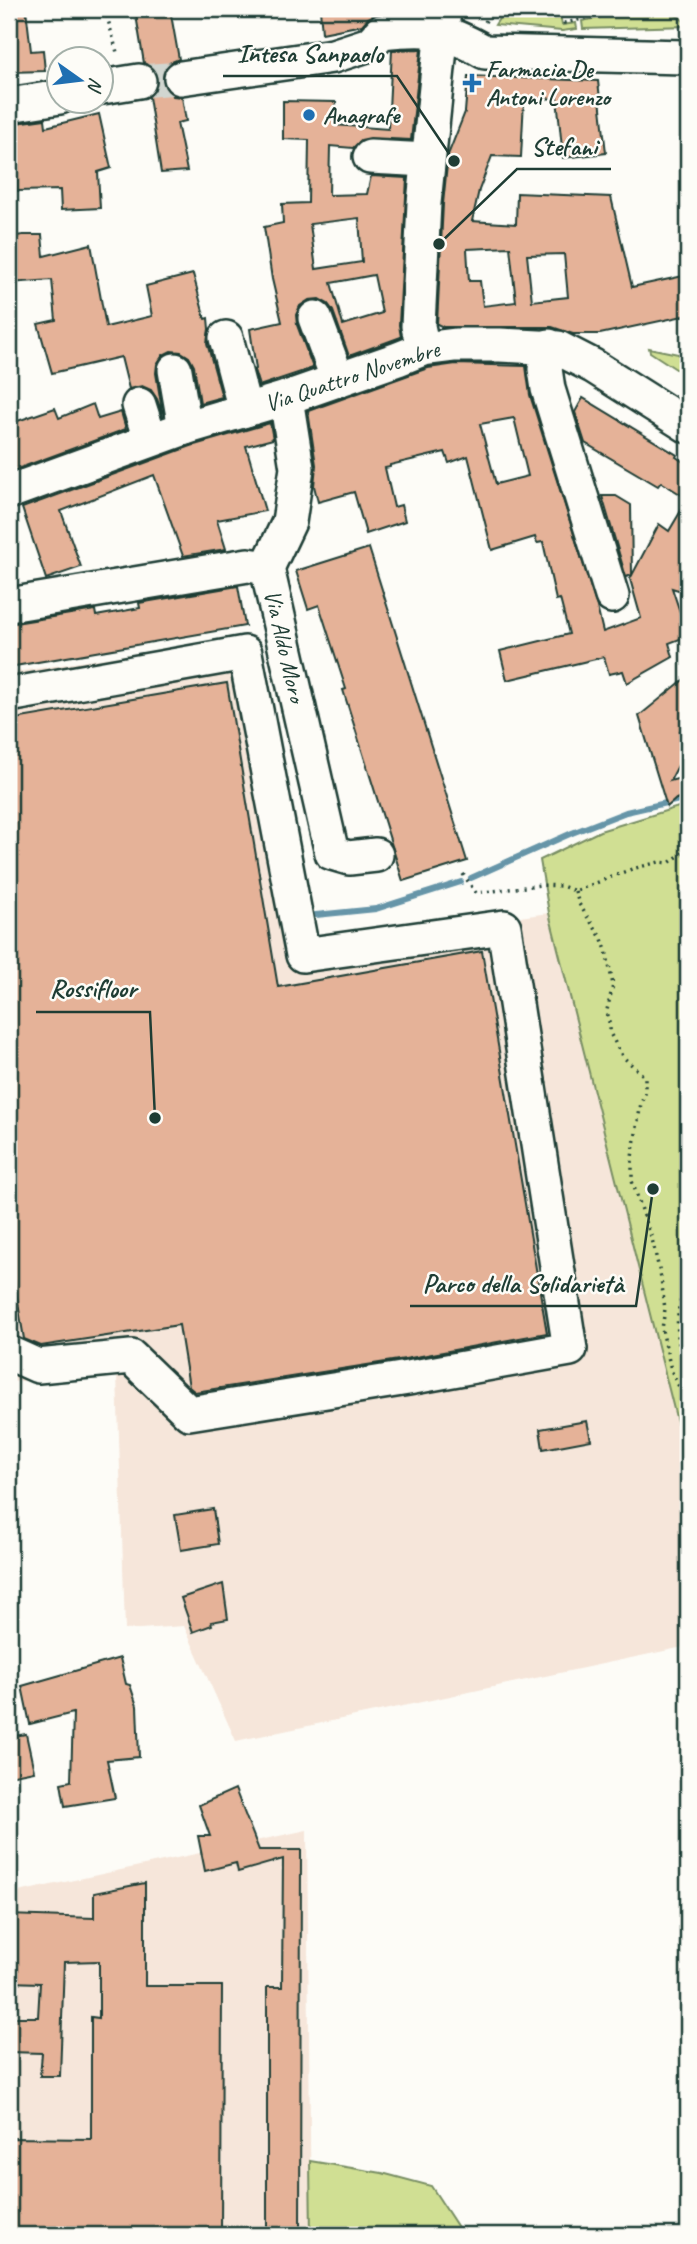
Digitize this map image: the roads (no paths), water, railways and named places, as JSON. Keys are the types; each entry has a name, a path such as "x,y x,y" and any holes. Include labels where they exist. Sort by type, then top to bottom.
{"street":[{"path":"443,20 463,40 485,52 688,55"},
{"path":"181,78 333,56 370,44 381,32 418,28 443,20"},
{"path":"423,349 418,326 428,160 443,20"},
{"path":"9,105 46,99"},
{"path":"370,157 428,160"},
{"path":"315,318 338,380"},
{"path":"226,338 244,410"},
{"name":"Via Quattro Novembre","path":"9,492 146,429 185,428 286,398 423,349 455,345 558,348 593,366 688,426"},
{"path":"549,346 545,369 548,389 612,596"},
{"path":"175,370 185,428"},
{"path":"267,568 289,522 298,468 286,398"},
{"name":"Via Aldo Moro","path":"9,603 248,565 267,568 332,853 349,858 376,855"},
{"path":"9,695 245,653 303,955 504,927 570,1349 189,1413 131,1357 38,1366 9,1353"}],"waterway":[{"path":"471,878 626,812 688,798"},
{"path":"306,916 376,909 461,882"}],"tunnel":[{"path":"139,81 181,78"}],"place":[{"name":"Farmacia De Antoni Lorenzo","path":"472,83"},
{"name":"Anagrafe","path":"309,115"},
{"name":"Intesa Sanpaolo","path":"454,161"},
{"name":"Stefani","path":"439,244"},
{"name":"Rossifloor","path":"155,1118"},
{"name":"Parco della Solidarietà","path":"653,1189"}]}
